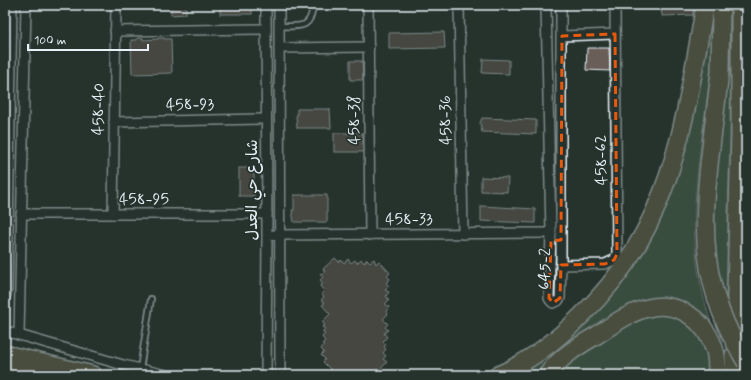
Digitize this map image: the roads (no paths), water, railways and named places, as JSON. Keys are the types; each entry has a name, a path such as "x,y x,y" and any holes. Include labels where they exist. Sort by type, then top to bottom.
{"highway":[{"path":"498,375 537,353 572,325 610,285 632,254 662,194 677,145 706,5"},
{"path":"721,5 720,72 705,211 707,259 713,287 719,309 740,359 734,375"},
{"path":"735,330 740,134 740,5"},
{"path":"550,371 570,352 629,316 647,308 660,306 670,307 685,312 701,324 715,351 717,375"},
{"path":"5,354 93,375"},
{"path":"5,368 35,375"}],"street":[{"path":"19,335 26,5"},
{"name":"458-40","path":"113,214 116,5"},
{"name":"شارع حي العدل","path":"266,5 266,375"},
{"name":"شارع حي العدل","path":"279,5 280,375"},
{"name":"458-38","path":"368,5 370,235"},
{"name":"458-36","path":"459,5 463,234"},
{"name":"645-2","path":"546,5 551,237 549,298 553,303 558,301 560,298 561,265 561,5"},
{"name":"458-62","path":"561,265 605,264 614,260 617,254 615,5"},
{"path":"5,298 8,290 7,153 10,8"},
{"path":"115,31 266,30"},
{"path":"562,36 615,34"},
{"path":"279,48 369,47"},
{"name":"458-93","path":"114,122 266,119"},
{"name":"458-95","path":"22,214 267,214"},
{"name":"458-33","path":"267,235 463,234 551,237 561,240"},
{"path":"5,330 140,369 152,374 166,375"}],"lane":[{"path":"279,26 301,26 307,23 312,16 312,5"},
{"path":"140,369 151,299"}]}
